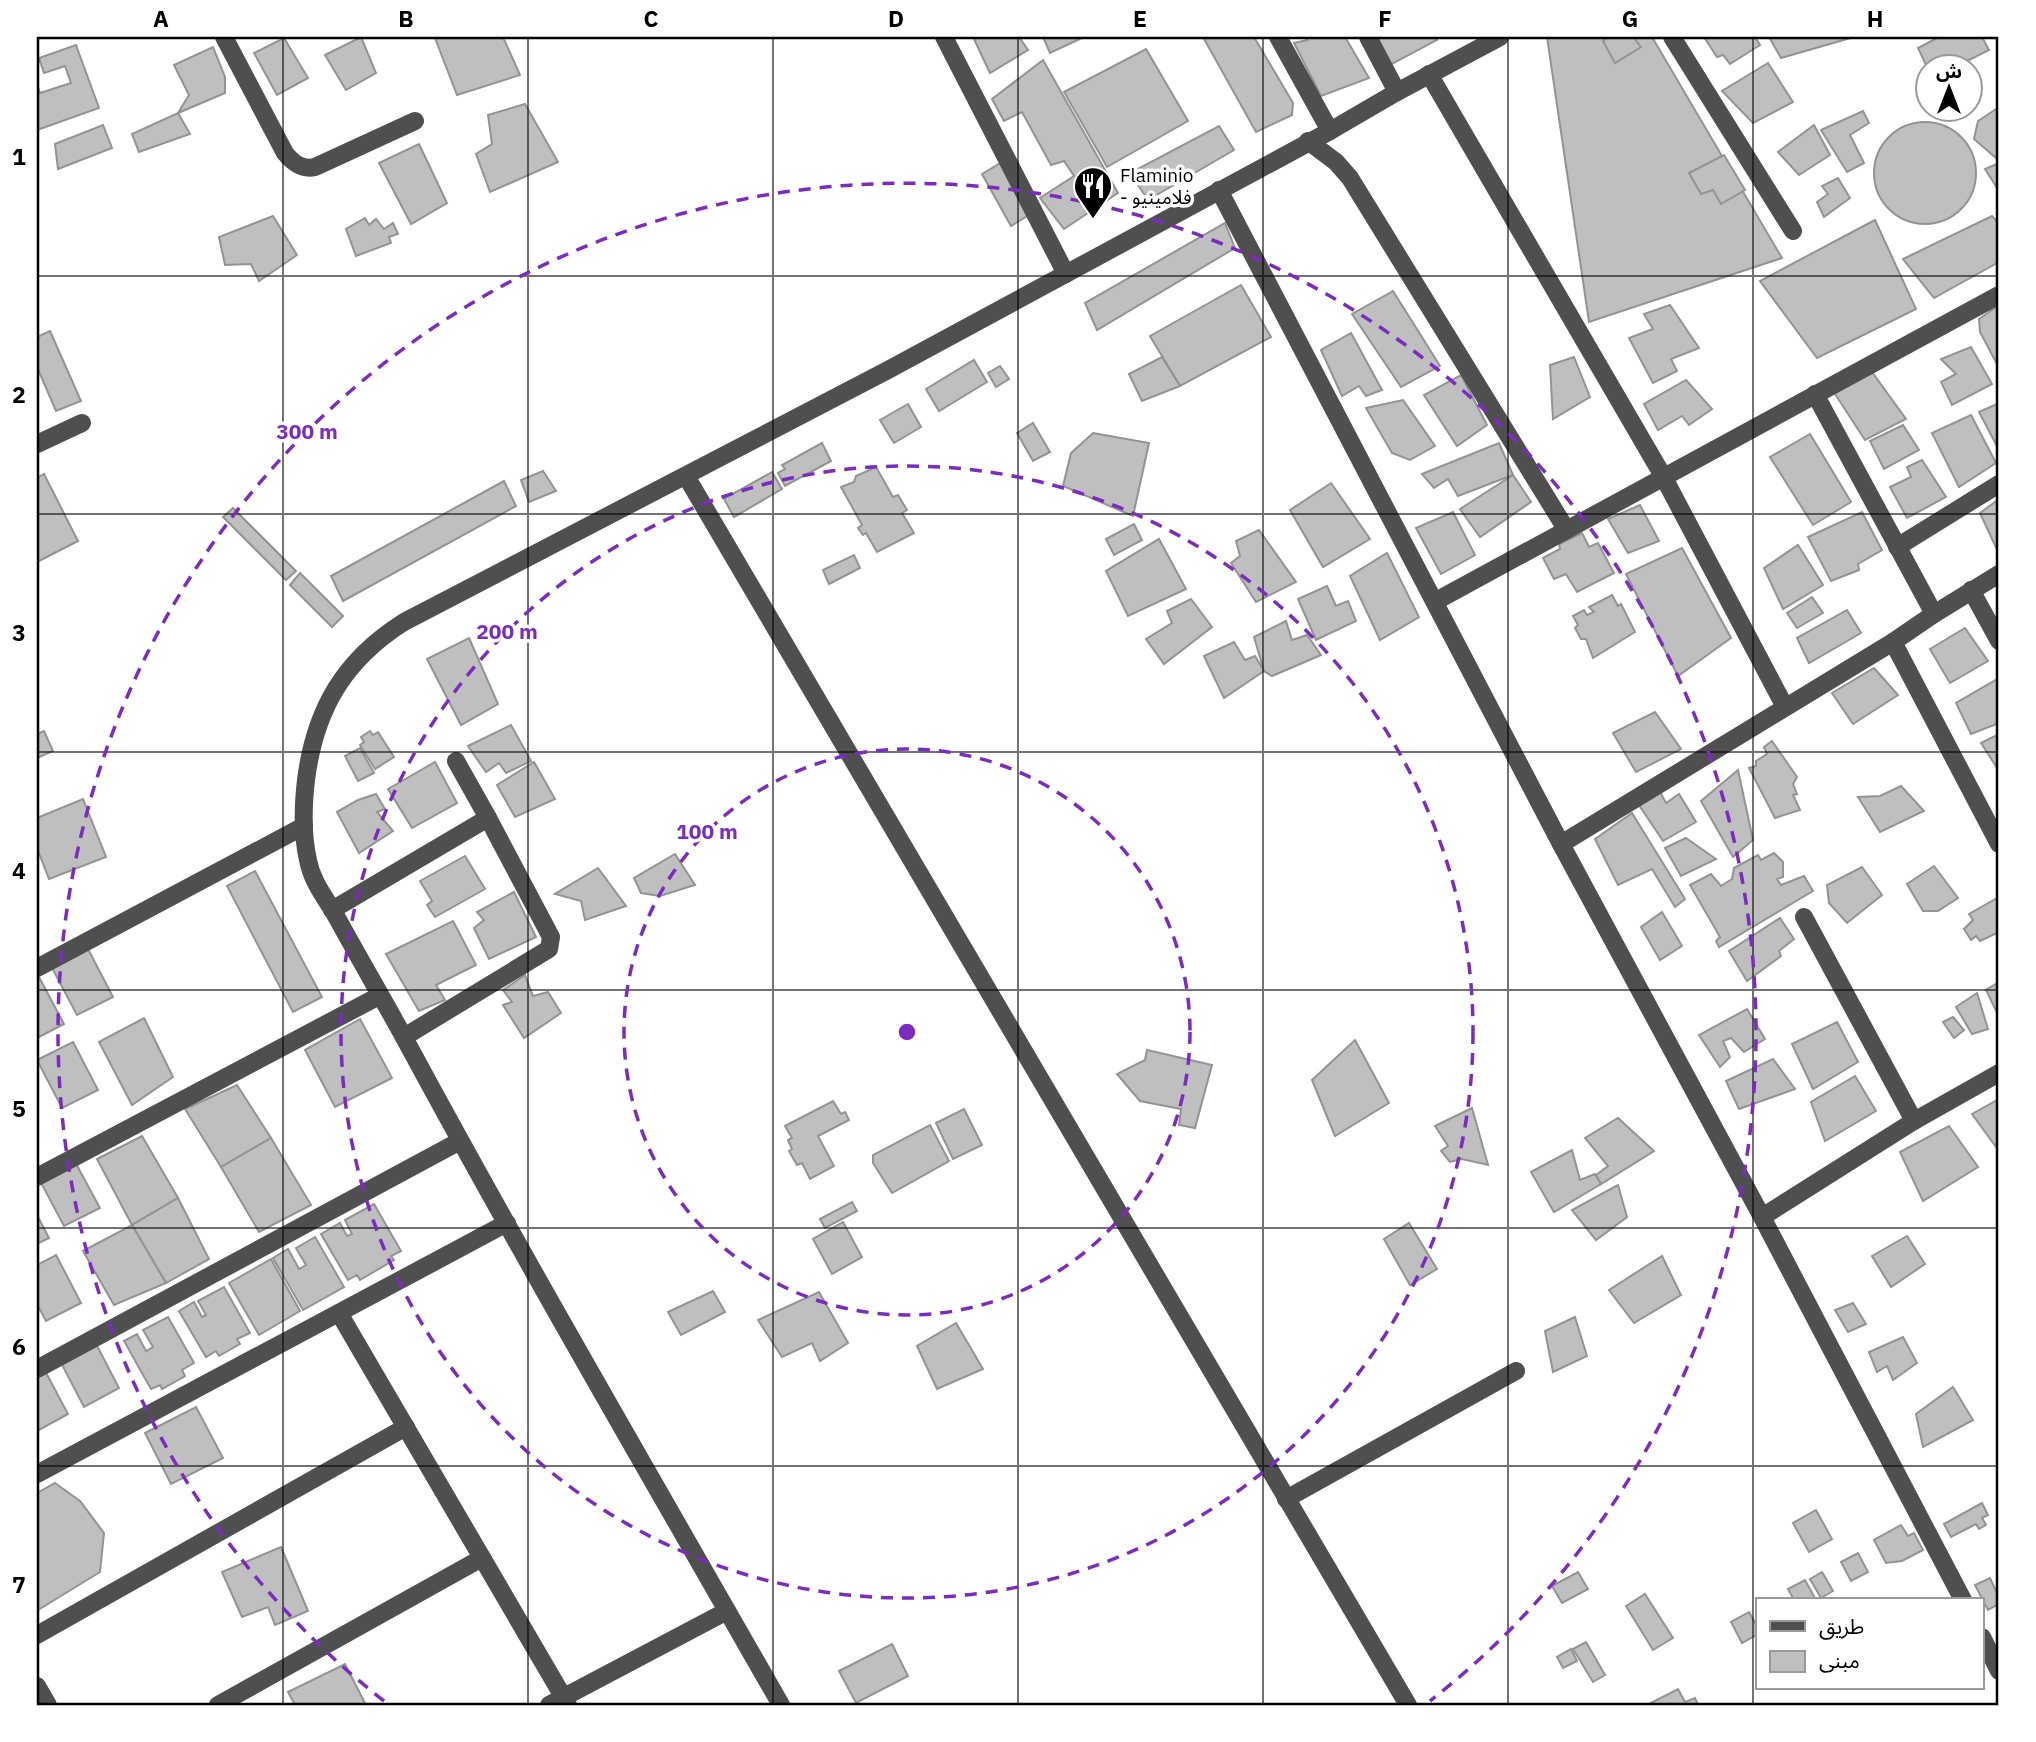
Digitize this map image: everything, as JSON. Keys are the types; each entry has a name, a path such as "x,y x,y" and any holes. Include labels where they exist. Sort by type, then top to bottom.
{"street":[{"path":"225,37 285,153 299,166 315,167 415,121"},
{"path":"944,37 1066,274"},
{"path":"1278,37 1330,131"},
{"path":"1368,37 1397,92"},
{"path":"780,1705 460,1142 311,872 304,826 309,757 322,713 337,685 358,657 376,641 434,605 686,476 1066,274 1500,37"},
{"path":"1672,37 1793,231"},
{"path":"1429,74 1663,476 1784,707"},
{"path":"1308,141 1336,162 1350,178 1566,529"},
{"path":"1219,190 1561,844 1762,1217 1961,1598"},
{"path":"1436,601 1999,295"},
{"path":"1815,394 1934,614"},
{"path":"37,444 82,423"},
{"path":"686,476 1408,1705"},
{"path":"1897,547 1999,484"},
{"path":"1561,844 1893,642 1999,574"},
{"path":"1971,590 1999,641"},
{"path":"1893,642 1992,811 1999,844"},
{"path":"404,1037 549,949 551,937 456,761"},
{"path":"332,910 488,818"},
{"path":"37,968 304,826"},
{"path":"1804,918 1914,1121"},
{"path":"37,1177 379,996"},
{"path":"1762,1217 1914,1121 1999,1073"},
{"path":"37,1369 460,1142"},
{"path":"37,1474 507,1223"},
{"path":"339,1313 482,1558 560,1703 727,1611"},
{"path":"1286,1499 1516,1371"},
{"path":"37,1635 406,1427"},
{"path":"218,1705 482,1558"},
{"path":"1983,1639 1999,1671"},
{"path":"37,1686 48,1705"}],"building":[{"path":"361,37 376,73 346,90 325,55"},
{"path":"503,37 520,75 457,95 435,38"},
{"path":"973,37 1019,37 1028,50 990,73"},
{"path":"1043,37 1084,37 1050,53"},
{"path":"1203,37 1254,37 1293,103 1292,115 1256,132"},
{"path":"1305,37 1345,37 1369,78 1321,96 1294,43 1307,40"},
{"path":"1376,37 1435,37 1437,40 1390,65"},
{"path":"1547,37 1652,37 1782,258 1589,322"},
{"path":"1608,37 1633,37 1641,47 1615,63 1603,41"},
{"path":"1704,37 1755,37 1760,45 1730,64 1723,55 1717,57"},
{"path":"1769,37 1854,37 1781,58"},
{"path":"1939,37 1982,37 1989,50 1983,53 1920,52 1918,48"},
{"path":"284,38 308,78 277,95 254,53"},
{"path":"76,45 99,108 37,130 37,84 40,93 71,83 65,66 44,73 39,58"},
{"path":"213,47 225,77 225,93 178,113 189,95 174,65"},
{"path":"1146,49 1188,121 1107,167 1064,92"},
{"path":"1043,60 1118,193 1064,229 1040,198 1074,176 1064,161 1051,165 1022,112 1004,121 992,99"},
{"path":"1768,63 1793,102 1753,123 1722,91"},
{"path":"525,104 558,162 490,192 476,154 492,144 488,115"},
{"path":"1999,107 1999,154 1996,158 1974,139 1978,122 1983,122 1983,118"},
{"path":"1863,111 1869,123 1850,135 1864,163 1847,172 1821,130"},
{"path":"178,113 190,134 139,152 132,134"},
{"path":"1915,123 1935,123 1953,131 1967,145 1975,163 1975,183 1967,201 1953,215 1935,223 1915,223 1897,215 1883,201 1875,183 1875,163 1883,145 1897,131"},
{"path":"103,125 112,148 58,169 55,144"},
{"path":"1814,125 1830,155 1799,175 1778,152"},
{"path":"1219,126 1234,150 1148,200 1130,173"},
{"path":"419,144 447,203 411,224 379,163"},
{"path":"1724,155 1745,190 1721,204 1713,190 1701,194 1689,173"},
{"path":"1007,159 1027,216 1011,226 982,174"},
{"path":"1999,163 1999,191 1985,169"},
{"path":"1838,178 1850,198 1824,217 1817,202 1828,194 1822,186"},
{"path":"273,216 297,255 259,281 251,264 225,265 219,237"},
{"path":"1992,216 1999,224 1999,262 1934,298 1903,259"},
{"path":"365,218 369,225 376,219 384,229 393,223 398,234 389,237 391,243 356,256 346,229"},
{"path":"1875,220 1916,309 1817,358 1760,281"},
{"path":"1225,223 1235,248 1097,330 1085,303"},
{"path":"1241,285 1271,337 1180,386 1150,336"},
{"path":"1393,291 1440,366 1401,387 1352,314"},
{"path":"1670,305 1699,348 1671,359 1677,371 1653,383 1629,338 1653,329 1644,314"},
{"path":"1999,305 1999,368 1980,332 1979,319"},
{"path":"50,331 81,401 56,411 37,367 37,337"},
{"path":"1351,333 1382,390 1366,396 1359,386 1342,396 1321,350"},
{"path":"1971,347 1992,384 1952,405 1941,382 1956,374 1941,359"},
{"path":"1162,357 1180,386 1142,401 1129,374"},
{"path":"1574,357 1590,397 1553,419 1550,365"},
{"path":"974,360 987,382 939,411 926,389"},
{"path":"1000,366 1009,379 996,387 988,373"},
{"path":"1872,372 1906,419 1865,440 1833,391"},
{"path":"1461,375 1487,425 1457,446 1424,395"},
{"path":"1686,380 1712,409 1689,425 1682,416 1658,430 1644,404"},
{"path":"1403,400 1435,446 1410,460 1392,453 1366,408"},
{"path":"1999,403 1999,450 1979,412"},
{"path":"908,404 921,427 894,443 880,420"},
{"path":"1971,415 1996,463 1959,487 1932,433"},
{"path":"1033,423 1050,452 1033,461 1017,433"},
{"path":"1903,425 1919,450 1884,469 1870,441"},
{"path":"1093,433 1149,443 1133,516 1063,486 1071,453"},
{"path":"1810,434 1851,502 1813,525 1770,457"},
{"path":"822,443 831,461 785,486 778,473 785,469 782,465"},
{"path":"1499,443 1513,475 1458,496 1448,479 1434,488 1422,474"},
{"path":"1922,460 1946,497 1907,518 1890,487 1911,477 1907,467"},
{"path":"876,467 893,497 898,495 907,510 902,513 914,533 877,552 866,533 863,535 858,528 862,525 841,487 854,482 856,476"},
{"path":"543,471 556,491 529,502 521,480"},
{"path":"772,472 782,489 734,517 724,499"},
{"path":"44,474 78,541 37,562 37,478"},
{"path":"1513,475 1531,502 1480,537 1460,509"},
{"path":"504,481 516,506 343,601 331,576"},
{"path":"1331,483 1370,539 1323,567 1290,510"},
{"path":"1999,499 1999,554 1980,513"},
{"path":"1640,505 1659,541 1628,553 1608,519"},
{"path":"233,508 296,571 286,580 223,517"},
{"path":"1453,512 1475,555 1441,574 1416,528"},
{"path":"1862,512 1882,550 1858,564 1859,570 1831,581 1808,537"},
{"path":"1134,524 1142,540 1114,555 1106,539"},
{"path":"1259,530 1296,582 1256,602 1231,563 1240,556 1236,541"},
{"path":"1582,533 1589,547 1598,543 1614,573 1577,592 1566,574 1554,579 1543,558 1560,549 1559,544"},
{"path":"1159,539 1186,589 1128,616 1106,571"},
{"path":"1798,545 1823,585 1783,609 1764,568"},
{"path":"1682,548 1731,638 1678,676 1626,574"},
{"path":"1387,553 1419,617 1380,640 1350,576"},
{"path":"854,555 860,568 829,584 823,570"},
{"path":"300,573 343,616 332,627 290,585"},
{"path":"1327,586 1336,606 1348,601 1356,621 1316,640 1298,599"},
{"path":"1612,595 1618,606 1621,604 1635,632 1593,658 1586,639 1581,639 1575,628 1578,625 1573,616 1584,610 1587,615 1594,612 1589,607"},
{"path":"1812,597 1823,613 1797,628 1787,613"},
{"path":"1191,599 1212,627 1164,664 1146,639 1172,623 1167,611"},
{"path":"1847,610 1861,633 1809,663 1797,638"},
{"path":"1286,621 1292,640 1307,635 1321,655 1272,676 1264,671 1254,637"},
{"path":"1965,628 1988,661 1950,683 1930,649"},
{"path":"469,638 498,704 461,725 427,659"},
{"path":"1234,642 1245,660 1255,656 1264,671 1224,698 1204,656"},
{"path":"1874,668 1898,695 1853,724 1832,693"},
{"path":"1999,678 1999,723 1971,734 1956,703"},
{"path":"1655,712 1681,749 1636,772 1613,733"},
{"path":"511,725 531,761 506,773 499,763 486,772 468,746"},
{"path":"44,731 53,751 37,758 37,734"},
{"path":"370,731 373,735 378,732 394,757 375,769 360,745 364,742 361,737"},
{"path":"1999,734 1999,771 1981,743"},
{"path":"1772,741 1797,777 1793,784 1797,794 1793,795 1800,810 1775,818 1749,768 1756,766 1756,761 1767,754 1764,747"},
{"path":"360,748 374,773 358,781 345,756"},
{"path":"435,762 457,803 412,828 388,789"},
{"path":"534,762 555,799 515,817 497,785"},
{"path":"1738,770 1753,840 1733,857 1701,801"},
{"path":"1901,786 1924,811 1880,832 1858,797 1880,796"},
{"path":"1659,790 1666,803 1679,794 1696,822 1663,841 1637,802"},
{"path":"376,794 385,809 377,812 393,831 359,853 337,812"},
{"path":"83,799 106,857 49,879 37,848 37,818"},
{"path":"1632,813 1685,899 1675,907 1652,869 1618,885 1595,839"},
{"path":"1686,838 1716,859 1681,876 1665,848"},
{"path":"1774,853 1783,862 1783,877 1777,879 1781,885 1804,876 1813,891 1719,947 1716,941 1720,937 1690,885 1711,874 1721,886 1732,879 1734,868 1758,855 1761,860"},
{"path":"675,854 695,885 660,896 641,893 634,878"},
{"path":"465,856 485,889 435,917 427,905 432,901 420,881"},
{"path":"1934,866 1958,898 1938,911 1923,911 1907,884"},
{"path":"1862,867 1882,895 1847,923 1829,903 1827,885"},
{"path":"598,868 626,906 585,920 581,901 555,894"},
{"path":"255,871 322,997 293,1012 227,886"},
{"path":"514,892 536,937 489,959 474,928 484,920 477,912"},
{"path":"1999,897 1999,932 1980,941 1976,936 1971,940 1964,929 1973,920 1969,914"},
{"path":"1662,912 1682,946 1660,960 1641,927"},
{"path":"1780,918 1794,939 1779,951 1781,956 1747,981 1729,951"},
{"path":"453,921 476,965 436,985 445,1000 419,1011 386,954"},
{"path":"88,949 113,997 77,1015 52,968"},
{"path":"525,975 533,996 548,992 561,1013 524,1038 503,1005 512,1002 503,990"},
{"path":"39,977 64,1024 37,1038 37,978"},
{"path":"1999,982 1999,1017 1986,990"},
{"path":"1977,993 1988,1029 1972,1034 1956,1007"},
{"path":"1747,1009 1765,1039 1744,1052 1731,1038 1723,1041 1730,1057 1720,1067 1699,1035"},
{"path":"1953,1017 1964,1030 1954,1038 1943,1022"},
{"path":"144,1018 173,1077 132,1105 99,1042"},
{"path":"360,1019 392,1078 335,1107 305,1050"},
{"path":"1837,1022 1858,1062 1813,1089 1792,1044"},
{"path":"1355,1040 1389,1103 1335,1136 1312,1080"},
{"path":"73,1042 98,1090 62,1108 37,1060"},
{"path":"1147,1050 1212,1065 1195,1128 1179,1125 1181,1109 1140,1101 1117,1074 1145,1060"},
{"path":"1773,1059 1795,1089 1739,1109 1726,1081"},
{"path":"1855,1076 1876,1111 1825,1141 1811,1102"},
{"path":"237,1085 271,1138 221,1167 185,1109"},
{"path":"1999,1099 1999,1151 1972,1114"},
{"path":"833,1101 841,1114 845,1112 849,1120 818,1136 834,1166 810,1179 802,1163 797,1165 789,1151 792,1149 788,1140 792,1138 785,1126"},
{"path":"1472,1108 1488,1165 1462,1159 1450,1162 1441,1151 1448,1146 1435,1126"},
{"path":"964,1109 982,1145 953,1159 936,1123"},
{"path":"1618,1118 1654,1151 1601,1184 1596,1175 1608,1166 1585,1138"},
{"path":"930,1125 949,1161 892,1193 873,1163 873,1155"},
{"path":"1949,1126 1978,1167 1923,1201 1900,1152"},
{"path":"142,1136 178,1198 132,1225 97,1159"},
{"path":"271,1138 311,1205 259,1232 221,1167"},
{"path":"1572,1150 1580,1180 1595,1174 1601,1184 1554,1212 1531,1172"},
{"path":"74,1160 100,1208 64,1226 39,1179"},
{"path":"1618,1185 1627,1217 1596,1240 1572,1210"},
{"path":"178,1198 209,1259 166,1283 132,1225"},
{"path":"852,1202 857,1211 825,1228 820,1219"},
{"path":"374,1204 401,1251 391,1256 394,1260 360,1280 357,1275 348,1280 321,1234 340,1223 347,1236 352,1234 345,1220"},
{"path":"37,1215 49,1238 37,1244"},
{"path":"843,1222 862,1257 832,1274 813,1239"},
{"path":"1409,1223 1437,1269 1410,1285 1384,1239"},
{"path":"132,1225 166,1283 114,1305 83,1251"},
{"path":"1907,1236 1925,1264 1891,1287 1872,1256"},
{"path":"315,1237 344,1287 303,1310 273,1258 288,1249 299,1269 306,1265 296,1248"},
{"path":"56,1255 81,1303 46,1321 37,1304 37,1265"},
{"path":"1662,1256 1681,1295 1634,1323 1609,1290"},
{"path":"271,1259 300,1311 259,1335 229,1283"},
{"path":"224,1287 250,1333 237,1339 240,1344 219,1356 216,1351 206,1357 179,1311 194,1302 202,1317 206,1315 198,1301"},
{"path":"713,1291 725,1312 681,1335 668,1312"},
{"path":"819,1292 848,1343 820,1361 812,1343 782,1357 758,1320"},
{"path":"1853,1303 1866,1324 1848,1332 1835,1310"},
{"path":"168,1317 194,1363 182,1370 185,1376 162,1389 160,1385 151,1389 124,1341 137,1334 146,1351 153,1347 143,1330"},
{"path":"1575,1317 1587,1356 1553,1372 1545,1331"},
{"path":"956,1323 983,1369 937,1389 917,1346"},
{"path":"1903,1337 1917,1363 1893,1380 1887,1366 1877,1372 1869,1352"},
{"path":"94,1340 119,1388 84,1407 59,1359"},
{"path":"43,1367 68,1414 37,1431 37,1370"},
{"path":"1953,1387 1973,1420 1923,1447 1916,1414"},
{"path":"196,1407 223,1458 171,1484 145,1433"},
{"path":"55,1483 80,1501 104,1533 100,1572 38,1610 37,1493"},
{"path":"1982,1503 1988,1515 1982,1518 1986,1525 1979,1529 1976,1524 1951,1537 1944,1524"},
{"path":"1816,1510 1832,1539 1809,1552 1793,1523"},
{"path":"1901,1525 1908,1536 1914,1533 1923,1550 1902,1561 1886,1563 1874,1540"},
{"path":"281,1547 308,1611 275,1625 268,1607 242,1617 222,1572"},
{"path":"1858,1553 1868,1572 1851,1581 1841,1562"},
{"path":"1578,1572 1588,1589 1562,1603 1552,1586"},
{"path":"1822,1572 1833,1591 1821,1598 1810,1579"},
{"path":"1990,1578 1996,1591 1999,1590 1999,1604 1988,1610 1975,1585"},
{"path":"1805,1580 1815,1598 1793,1598 1788,1589"},
{"path":"1645,1594 1673,1638 1653,1650 1626,1606"},
{"path":"1749,1612 1756,1624 1756,1635 1742,1643 1731,1622"},
{"path":"1586,1642 1605,1675 1593,1682 1573,1649"},
{"path":"892,1644 908,1676 856,1703 839,1671"},
{"path":"1571,1649 1577,1661 1563,1668 1557,1657"},
{"path":"345,1664 366,1705 295,1705 288,1692"},
{"path":"1678,1689 1685,1702 1695,1698 1698,1705 1647,1705"}],"place":[{"name":"Flaminio - فلامينيو","path":"1093,220"}]}
